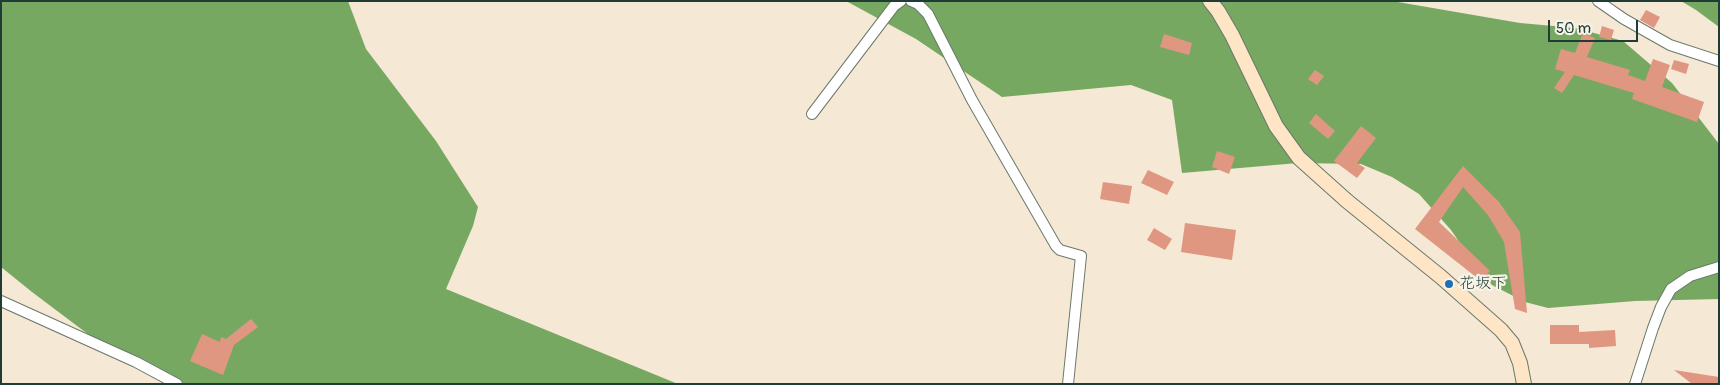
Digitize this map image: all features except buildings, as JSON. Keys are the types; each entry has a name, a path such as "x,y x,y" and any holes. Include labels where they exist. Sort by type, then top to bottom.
{"street":[{"path":"812,114 894,6 901,1"},
{"path":"912,1 928,14 972,100 1056,246 1060,250 1082,256 1068,384"},
{"path":"1210,1 1232,35 1276,126 1299,158 1347,201 1501,330 1512,343 1520,363 1524,384"},
{"path":"1598,1 1624,19 1670,45 1719,61"},
{"path":"1635,384 1653,328 1661,307 1671,289 1690,276 1719,267"},
{"path":"1,301 136,362 177,384"}],"green space":[{"path":"1,1 348,1 366,49 436,141 478,207 473,226 446,289 678,384 172,384 125,362 1,267"},
{"path":"846,1 1392,1 1520,23 1576,28 1623,41 1672,83 1719,144 1719,299 1635,301 1548,308 1525,302 1492,285 1451,230 1419,194 1392,177 1361,164 1298,163 1182,173 1172,100 1131,85 1002,97 916,39"},
{"path":"1681,1 1719,1 1719,27 1696,10"}],"place":[{"name":"花坂下","path":"1449,284"}]}
